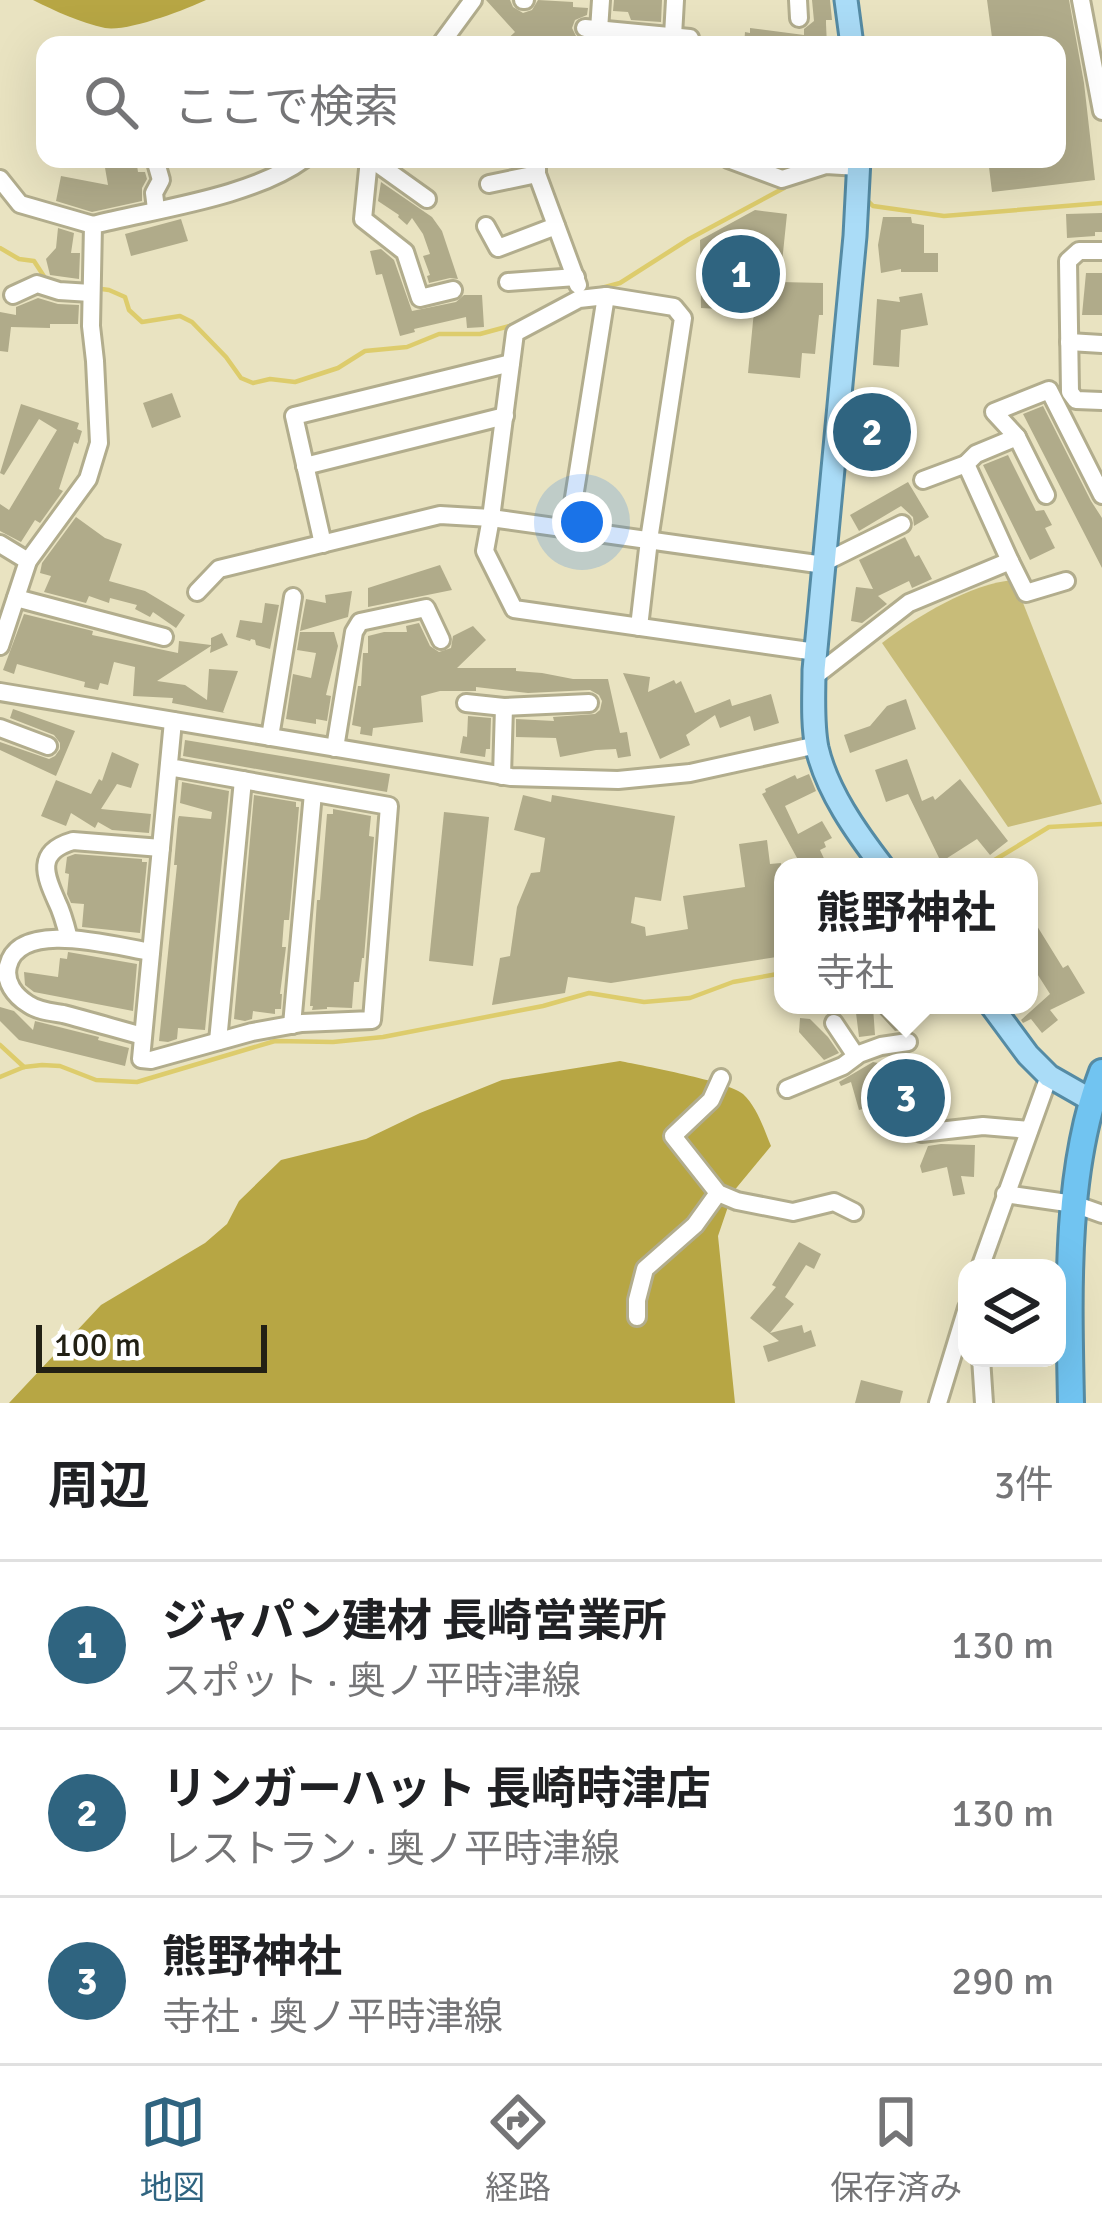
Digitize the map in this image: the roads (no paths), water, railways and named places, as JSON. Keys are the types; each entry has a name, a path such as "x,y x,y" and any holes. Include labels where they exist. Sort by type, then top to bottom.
{"highway":[{"path":"1071,1403 1074,1204 1102,1072"}],"main road":[{"path":"846,0 851,36"},
{"path":"859,168 814,677 817,745 826,775 877,858"},
{"path":"998,1014 1049,1076 1096,1100"}],"street":[{"path":"448,36 473,0"},
{"path":"601,0 592,28 625,36"},
{"path":"675,0 682,36"},
{"path":"1081,0 1094,25 1102,106"},
{"path":"156,209 154,193 161,180 157,168"},
{"path":"0,179 20,204 93,225 208,197 291,168"},
{"path":"369,168 363,219 405,252 420,298 454,290"},
{"path":"383,168 427,199"},
{"path":"489,184 534,168"},
{"path":"508,282 577,281 537,168"},
{"path":"752,168 782,179 817,168"},
{"path":"0,646 28,561 88,479 99,443 91,286 93,225"},
{"path":"486,226 498,248 556,226"},
{"path":"1102,251 1079,251 1068,261 1070,392 1076,400 1102,400"},
{"path":"13,295 37,284 58,292 91,286"},
{"path":"569,529 606,296"},
{"path":"639,628 683,318 674,307 606,296 579,299 515,333 484,550 514,609 639,628 816,652"},
{"path":"1070,342 1102,344"},
{"path":"323,544 294,416 512,363"},
{"path":"1046,495 1016,437 994,412 1049,390 1102,495"},
{"path":"305,466 505,416"},
{"path":"923,480 1016,437"},
{"path":"966,464 1026,592 1066,581"},
{"path":"197,592 219,568 440,515 825,564 902,524"},
{"path":"0,544 28,561"},
{"path":"814,677 909,603 1010,561"},
{"path":"270,737 292,597"},
{"path":"16,598 164,637"},
{"path":"334,748 354,632 360,622 426,608 442,640"},
{"path":"0,692 502,776 618,780 690,773 817,745"},
{"path":"466,704 589,703"},
{"path":"502,776 504,706"},
{"path":"169,766 389,806 371,1020 292,1025 141,1060 173,721"},
{"path":"0,728 48,746"},
{"path":"218,1041 243,780"},
{"path":"292,1025 314,793"},
{"path":"69,939 44,869 53,851 73,841 161,848"},
{"path":"143,1036 33,1008 6,994 7,968 19,947 35,939 69,939 152,952"},
{"path":"835,1023 856,1056"},
{"path":"787,1089 881,1046 908,1042"},
{"path":"983,1259 1049,1076"},
{"path":"721,1078 711,1100 674,1136 718,1193 793,1212 834,1202 854,1212"},
{"path":"921,1133 983,1126 1029,1130"},
{"path":"637,1317 645,1268 695,1225 718,1193"},
{"path":"1005,1194 1074,1204 1102,1214"},
{"path":"938,1403 958,1337"},
{"path":"982,1367 984,1403"}],"waterway":[{"path":"594,290 620,283 784,188"},
{"path":"867,200 873,206 944,216 1102,203"},
{"path":"0,248 34,261 47,281"},
{"path":"94,288 125,297 129,310 142,322 180,316 192,322 241,378 253,383 295,382 338,368 365,351 407,347 439,334 480,334 513,325"},
{"path":"998,858 1049,827 1102,824"},
{"path":"0,1077 42,1065 60,1066 96,1080 137,1082 275,1041 383,1037 589,993 644,1002 690,998 733,982 774,975"},
{"path":"0,1045 24,1067"}],"place":[{"name":"ジャパン建材 長崎営業所","path":"741,274"},
{"name":"リンガーハット 長崎時津店","path":"872,432"},
{"name":"熊野神社","path":"906,1098"}]}
